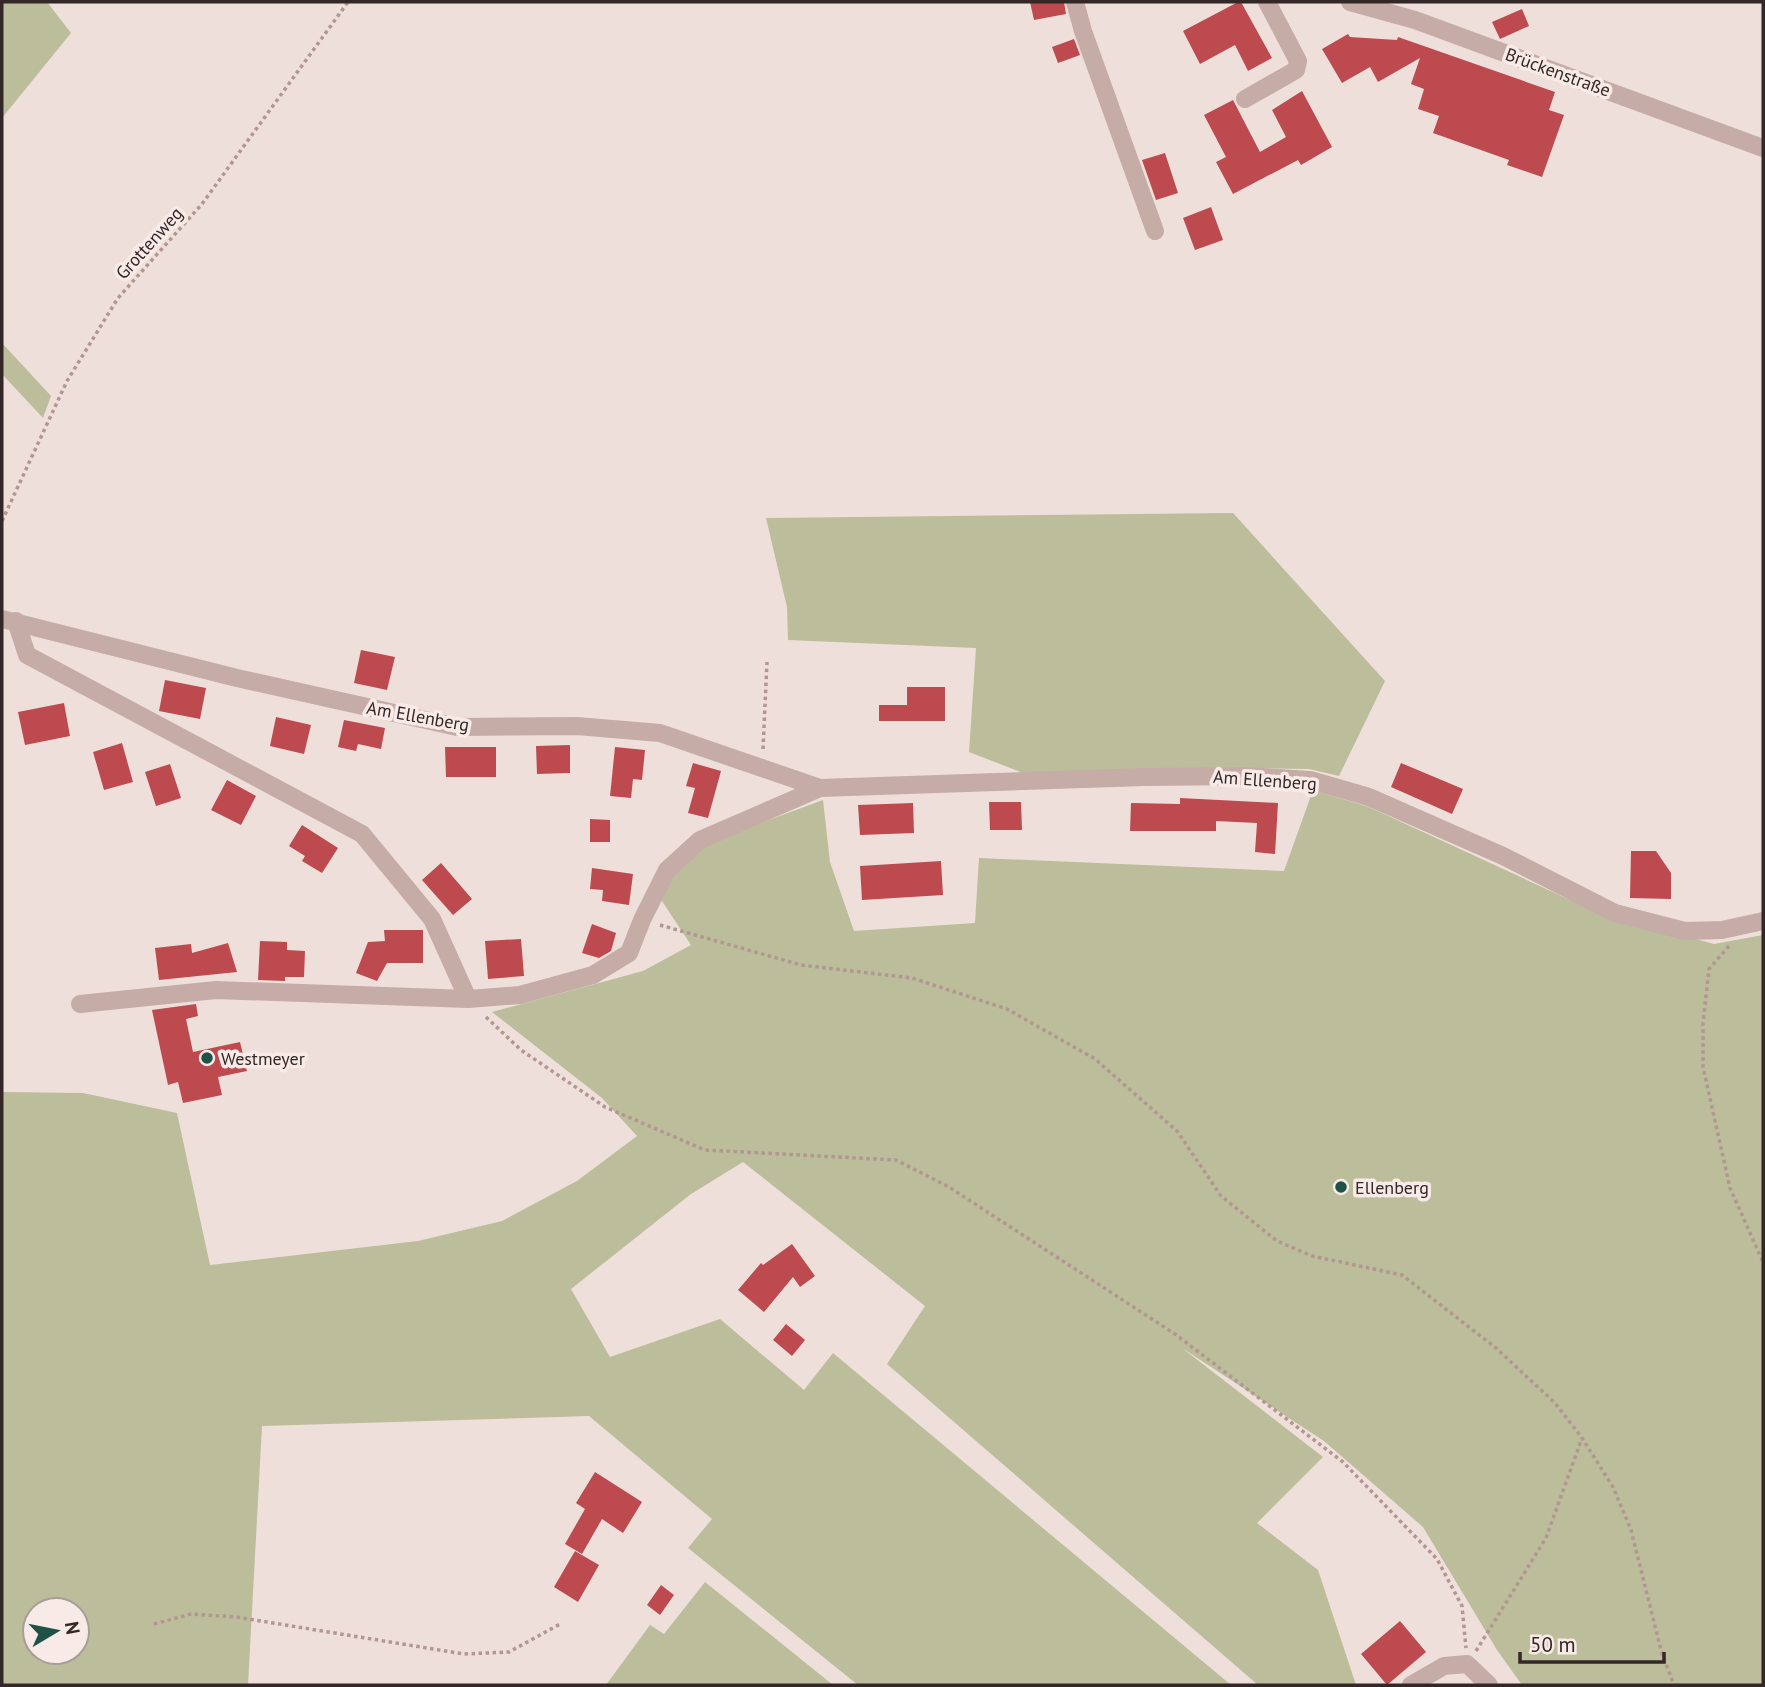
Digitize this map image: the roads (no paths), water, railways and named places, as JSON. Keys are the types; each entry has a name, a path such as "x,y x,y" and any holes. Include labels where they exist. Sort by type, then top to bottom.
{"street":[{"path":"1075,2 1083,32 1155,231"},
{"path":"1245,99 1296,70 1298,61 1267,2"},
{"name":"Brückenstraße","path":"1350,2 1415,20 1763,148"},
{"name":"Am Ellenberg","path":"9,620 237,678 457,727 577,726 660,733 820,788 1145,777 1247,776 1310,780 1369,797 1503,856 1615,913 1685,931 1723,930 1763,921"},
{"name":"Am Ellenberg","path":"9,620 27,655 362,834 432,919 468,999"},
{"name":"Am Ellenberg","path":"80,1004 216,990 427,1000 468,999 520,995 593,975 629,953 667,870 699,840 820,788"},
{"path":"1411,1685 1444,1666 1467,1664 1489,1685"}],"place":[{"name":"Westmeyer","path":"207,1058"},
{"name":"Ellenberg","path":"1341,1187"}]}
